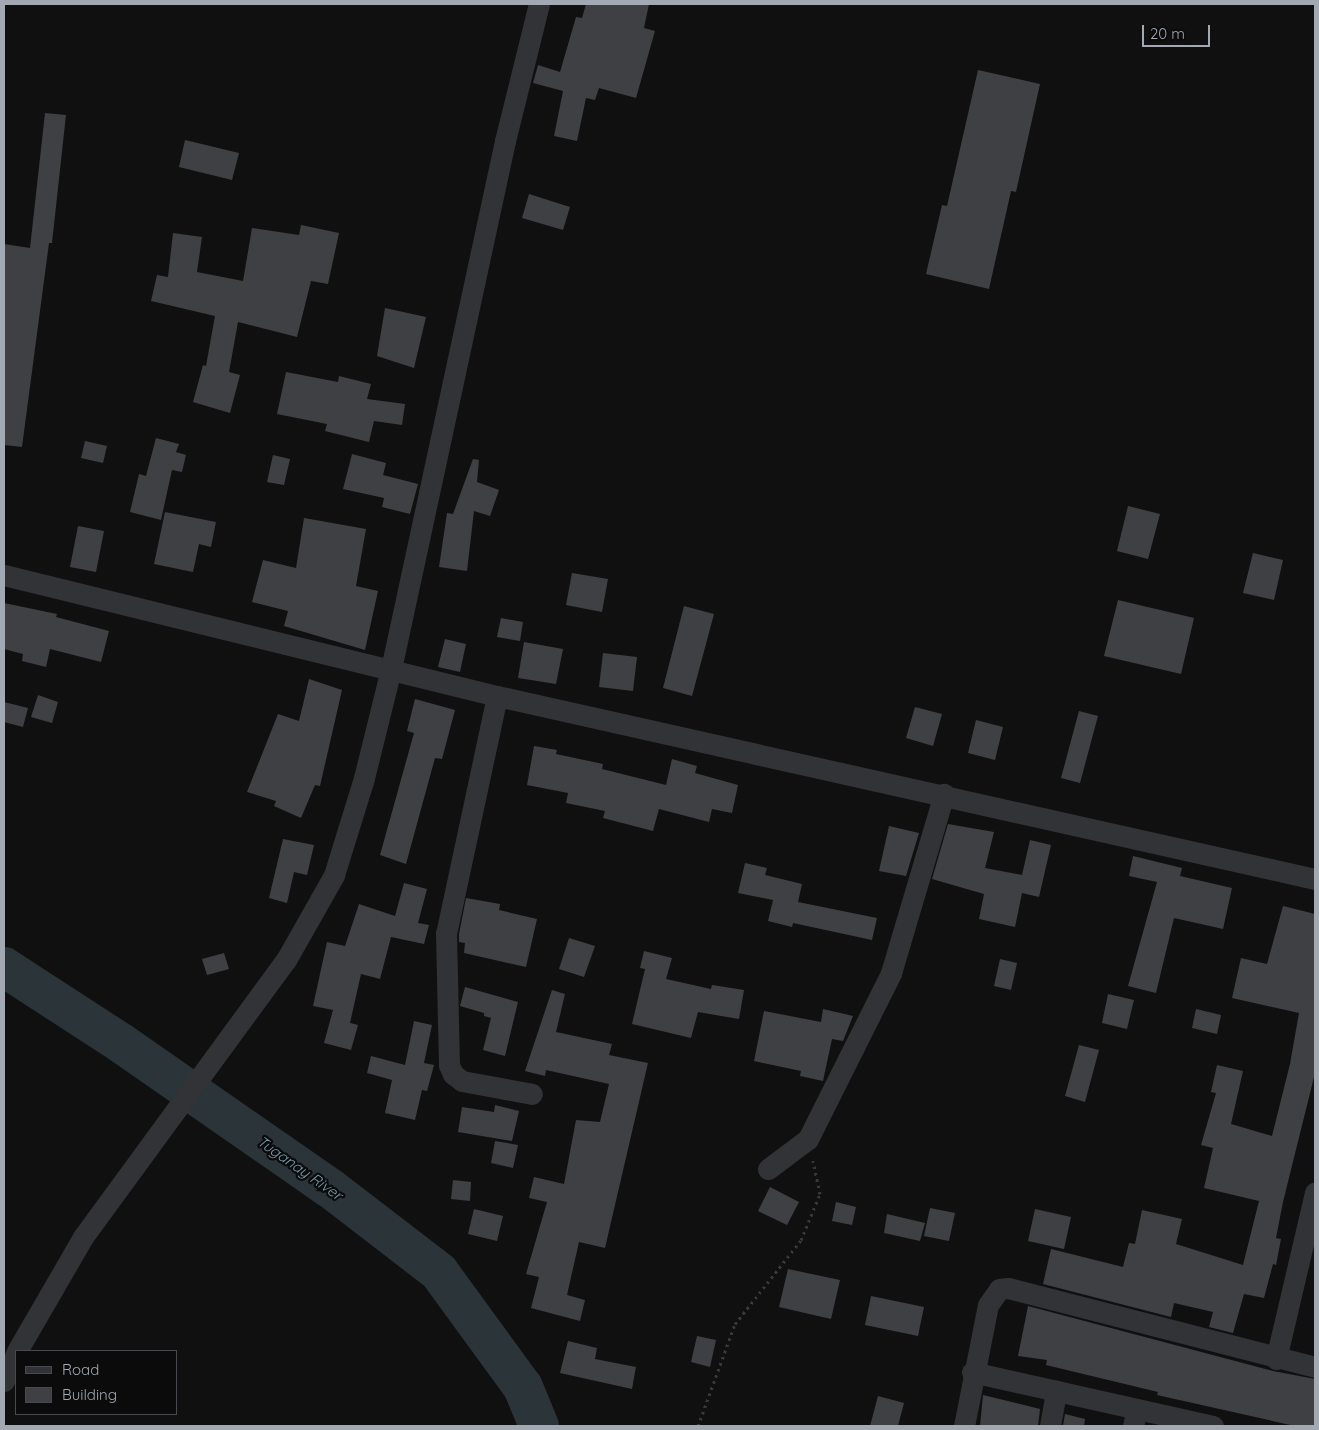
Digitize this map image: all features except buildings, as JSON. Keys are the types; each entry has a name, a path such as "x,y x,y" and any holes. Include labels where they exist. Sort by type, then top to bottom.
{"street":[{"path":"19,1350 83,1237 286,960 334,875 364,778 391,669 505,141 539,4"},
{"path":"4,575 497,696 944,794 1315,879"},
{"path":"497,696 446,933 449,1065 453,1074 462,1081 532,1094"},
{"path":"768,1169 808,1139 891,973 944,794"},
{"path":"1276,1359 1315,1193"},
{"path":"964,1426 972,1372 988,1305 999,1290 1008,1288 1276,1359 1315,1367"},
{"path":"4,1381 15,1357"},
{"path":"972,1372 1056,1391 1135,1418 1213,1426"},
{"path":"1050,1426 1056,1391"}],"path":[{"path":"698,1426 734,1324 800,1240 820,1194 808,1139"}],"waterway":[{"name":"Tuganay River","path":"4,967 121,1043 330,1188 439,1272 523,1387 539,1426"}]}
